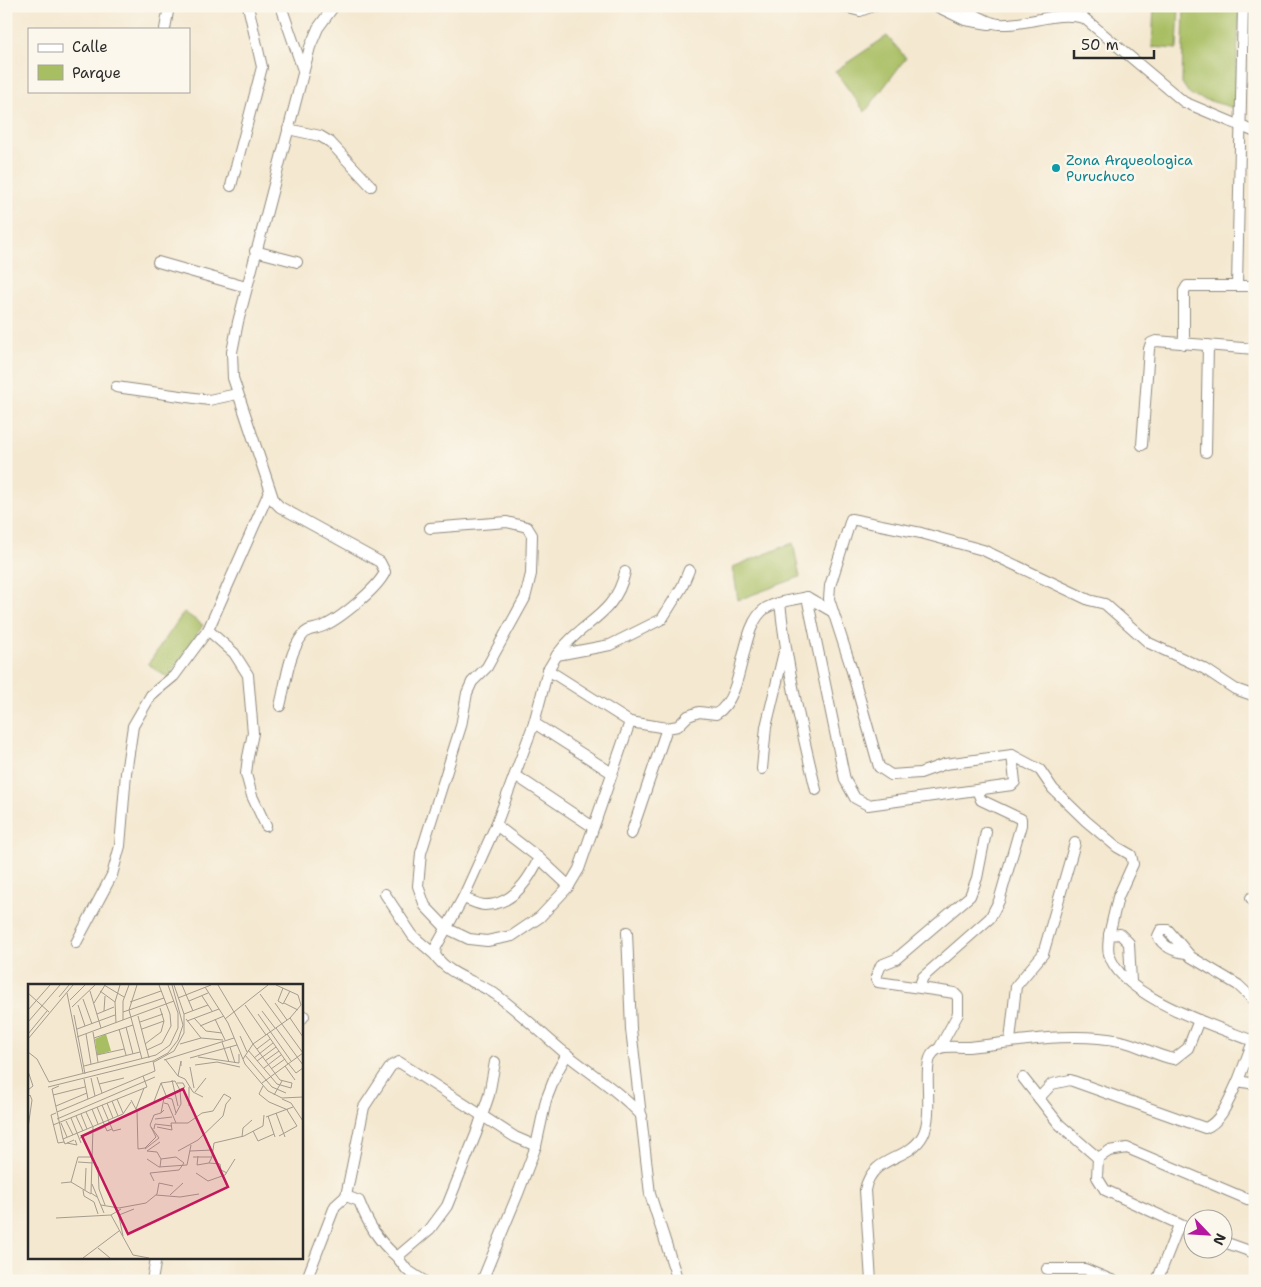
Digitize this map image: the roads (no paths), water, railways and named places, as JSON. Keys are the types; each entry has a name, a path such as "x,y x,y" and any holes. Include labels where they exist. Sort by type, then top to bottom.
{"street":[{"path":"165,28 169,6"},
{"path":"231,186 262,67 248,6"},
{"path":"281,6 304,70"},
{"path":"280,706 294,650 302,636 308,629 322,627 340,615 379,583 385,572 380,562 280,507 270,490 233,378 232,352 246,287 304,70 318,28 334,6"},
{"path":"841,6 860,11 874,6"},
{"path":"936,6 965,20 980,24 1018,23 1060,15 1084,18 1184,102 1255,132"},
{"path":"959,6 976,10 998,24"},
{"path":"1237,286 1243,6"},
{"path":"288,129 320,136 330,142 371,186"},
{"path":"256,251 297,262"},
{"path":"158,262 246,287"},
{"path":"1184,344 1184,290 1187,286 1255,286"},
{"path":"1142,445 1150,346 1156,341 1255,349"},
{"path":"1206,452 1208,346"},
{"path":"116,387 209,400 237,394"},
{"path":"76,944 112,875 120,846 126,772 133,726 151,695 174,676 208,630 270,490"},
{"path":"1039,1098 1052,1084 1070,1080 1205,1128 1212,1126 1220,1116 1238,1081 1254,1039 1164,1006 1131,982 1117,968 1109,955 1109,935 1118,897 1133,864 1131,855 1117,847 1086,821 1053,789 1040,770 1012,755 945,764 920,774 891,775 879,767 850,664 829,599 830,586 851,519 921,533 983,550 1089,600 1105,604 1149,643 1205,669 1235,689 1255,696"},
{"path":"430,528 507,522 527,527 532,535 531,574 525,598 487,667 472,682 466,693 461,726 443,788 431,816 421,853 418,886 425,906 446,928 469,938 487,941 512,936 540,916 569,886 579,869 630,722"},
{"path":"557,655 610,645 662,619 679,593 689,570"},
{"path":"435,955 436,947 463,898 496,825 534,723 548,670 567,640 608,609 621,590 625,572"},
{"path":"548,670 630,722 667,728 678,726 688,716 699,712 716,714 724,709 732,693 753,623 766,608 780,603 807,598 833,612"},
{"path":"807,598 845,780 856,798 868,804 1014,784 1012,755"},
{"path":"780,603 785,648 816,790"},
{"path":"208,630 234,653 248,675 253,733 246,774 252,796 266,826"},
{"path":"762,769 766,727 785,648"},
{"path":"534,723 612,773"},
{"path":"631,834 667,728"},
{"path":"515,774 593,827"},
{"path":"922,988 923,976 990,918 999,901 1021,825 1020,819 1015,815 981,800 977,790"},
{"path":"496,825 539,858 569,886"},
{"path":"871,1281 868,1267 865,1190 868,1176 875,1169 911,1148 922,1136 930,1112 929,1059 940,1047 958,1014 958,997 954,993 878,982 876,977 881,966 896,959 970,896 986,832"},
{"path":"1010,1041 1016,986 1043,954 1075,843"},
{"path":"463,898 484,905 498,903 514,894 530,878 539,858"},
{"path":"384,894 414,936 444,966 497,995 566,1054 627,1099 642,1116"},
{"path":"627,932 630,1020 650,1194 678,1281"},
{"path":"1109,935 1120,934 1129,943 1131,982"},
{"path":"1186,953 1238,985 1255,1001"},
{"path":"940,1047 968,1047 1010,1041 1079,1038 1121,1041 1162,1057 1174,1059 1188,1048 1199,1020"},
{"path":"482,1281 536,1146 546,1100 556,1072 566,1054"},
{"path":"306,1281 335,1206 346,1196 364,1107 391,1066 399,1062 408,1066 515,1137 536,1146"},
{"path":"397,1257 430,1229 447,1206 482,1116 495,1062"},
{"path":"1023,1078 1059,1124 1098,1158"},
{"path":"1238,1081 1255,1084"},
{"path":"1098,1158 1109,1151 1126,1148 1247,1199 1255,1200"},
{"path":"1098,1158 1097,1177 1105,1190 1184,1227"},
{"path":"346,1196 359,1201 373,1232 383,1246 397,1257 407,1270 424,1281"},
{"path":"1157,1281 1179,1225"},
{"path":"1234,1246 1255,1253"},
{"path":"152,1281 156,1260"},
{"path":"1047,1269 1085,1269 1114,1281"}],"place":[{"name":"Zona Arqueologica Puruchuco","path":"1056,168"}]}
